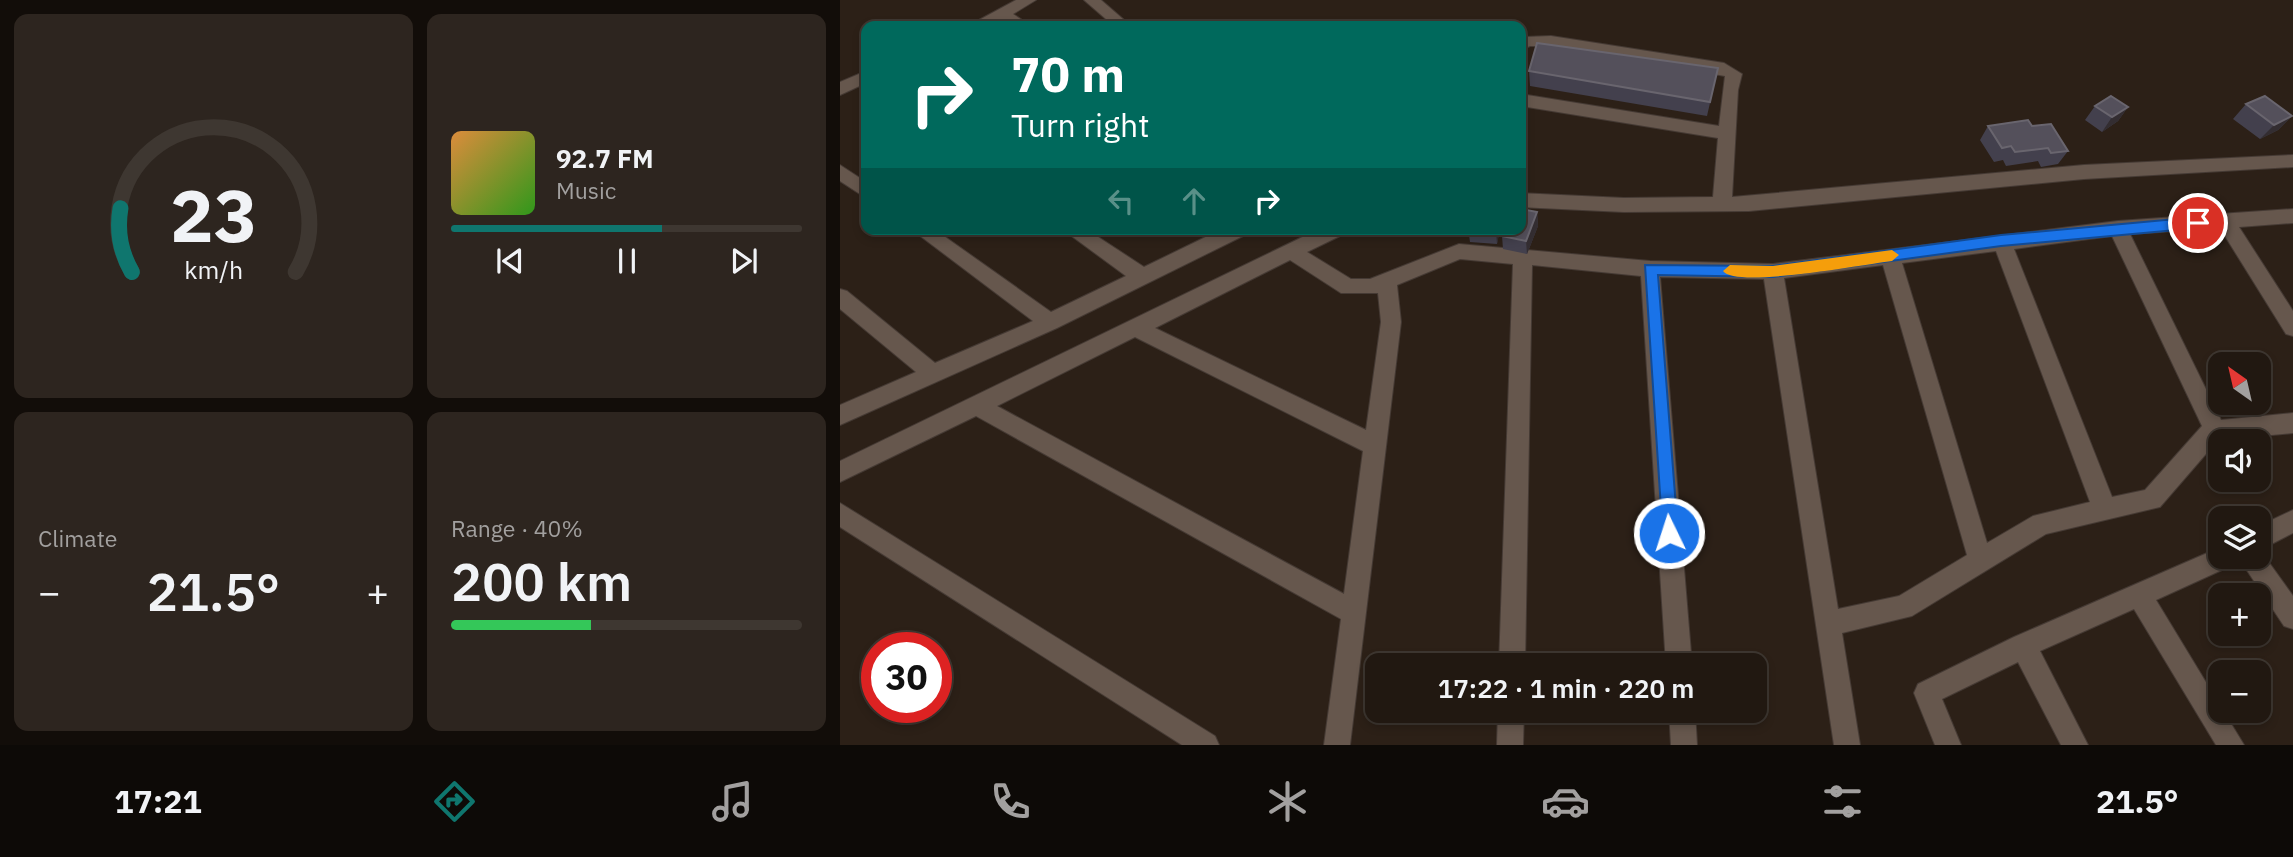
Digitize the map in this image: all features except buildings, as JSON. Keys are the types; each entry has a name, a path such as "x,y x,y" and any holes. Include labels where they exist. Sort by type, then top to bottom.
{"street":[{"path":"988,21 1028,0"},
{"path":"1092,0 1117,21"},
{"path":"1002,15 1013,21"},
{"path":"1526,41 1551,41 1724,68 1734,74 1722,205"},
{"path":"1526,101 1727,132"},
{"path":"1526,200 1722,205 2084,172 2293,161"},
{"path":"840,172 861,187"},
{"path":"1292,252 1318,271 1348,286 1371,287 1460,251 1650,270 1773,272 2118,228 2293,216"},
{"path":"2225,221 2293,328"},
{"path":"2118,228 2215,429"},
{"path":"928,235 1050,322"},
{"path":"1080,235 1143,277"},
{"path":"840,415 1050,322 1225,235"},
{"path":"840,472 1325,235"},
{"path":"2001,241 2105,510"},
{"path":"1890,256 1980,559"},
{"path":"1512,653 1523,259"},
{"path":"1650,270 1678,653"},
{"path":"1773,272 1847,745"},
{"path":"1337,745 1391,322 1387,282"},
{"path":"840,297 932,373"},
{"path":"1136,328 1376,446"},
{"path":"976,406 1353,612"},
{"path":"2226,429 2293,423"},
{"path":"1830,623 1903,607 2041,524 2152,499 2208,434"},
{"path":"840,514 1206,745"},
{"path":"2271,533 2293,521"},
{"path":"1948,745 1927,693 2023,646 2208,565"},
{"path":"2259,569 2293,617"},
{"path":"2140,596 2231,745"},
{"path":"2023,646 2075,745"},
{"path":"1510,745 1511,723"},
{"path":"1683,723 1684,745"}],"slow traffic":[{"path":"1730,271 1773,272 1892,255"}],"route":[{"path":"1669,533 1650,270 1773,272 2001,241 2118,228 2198,223"}]}
